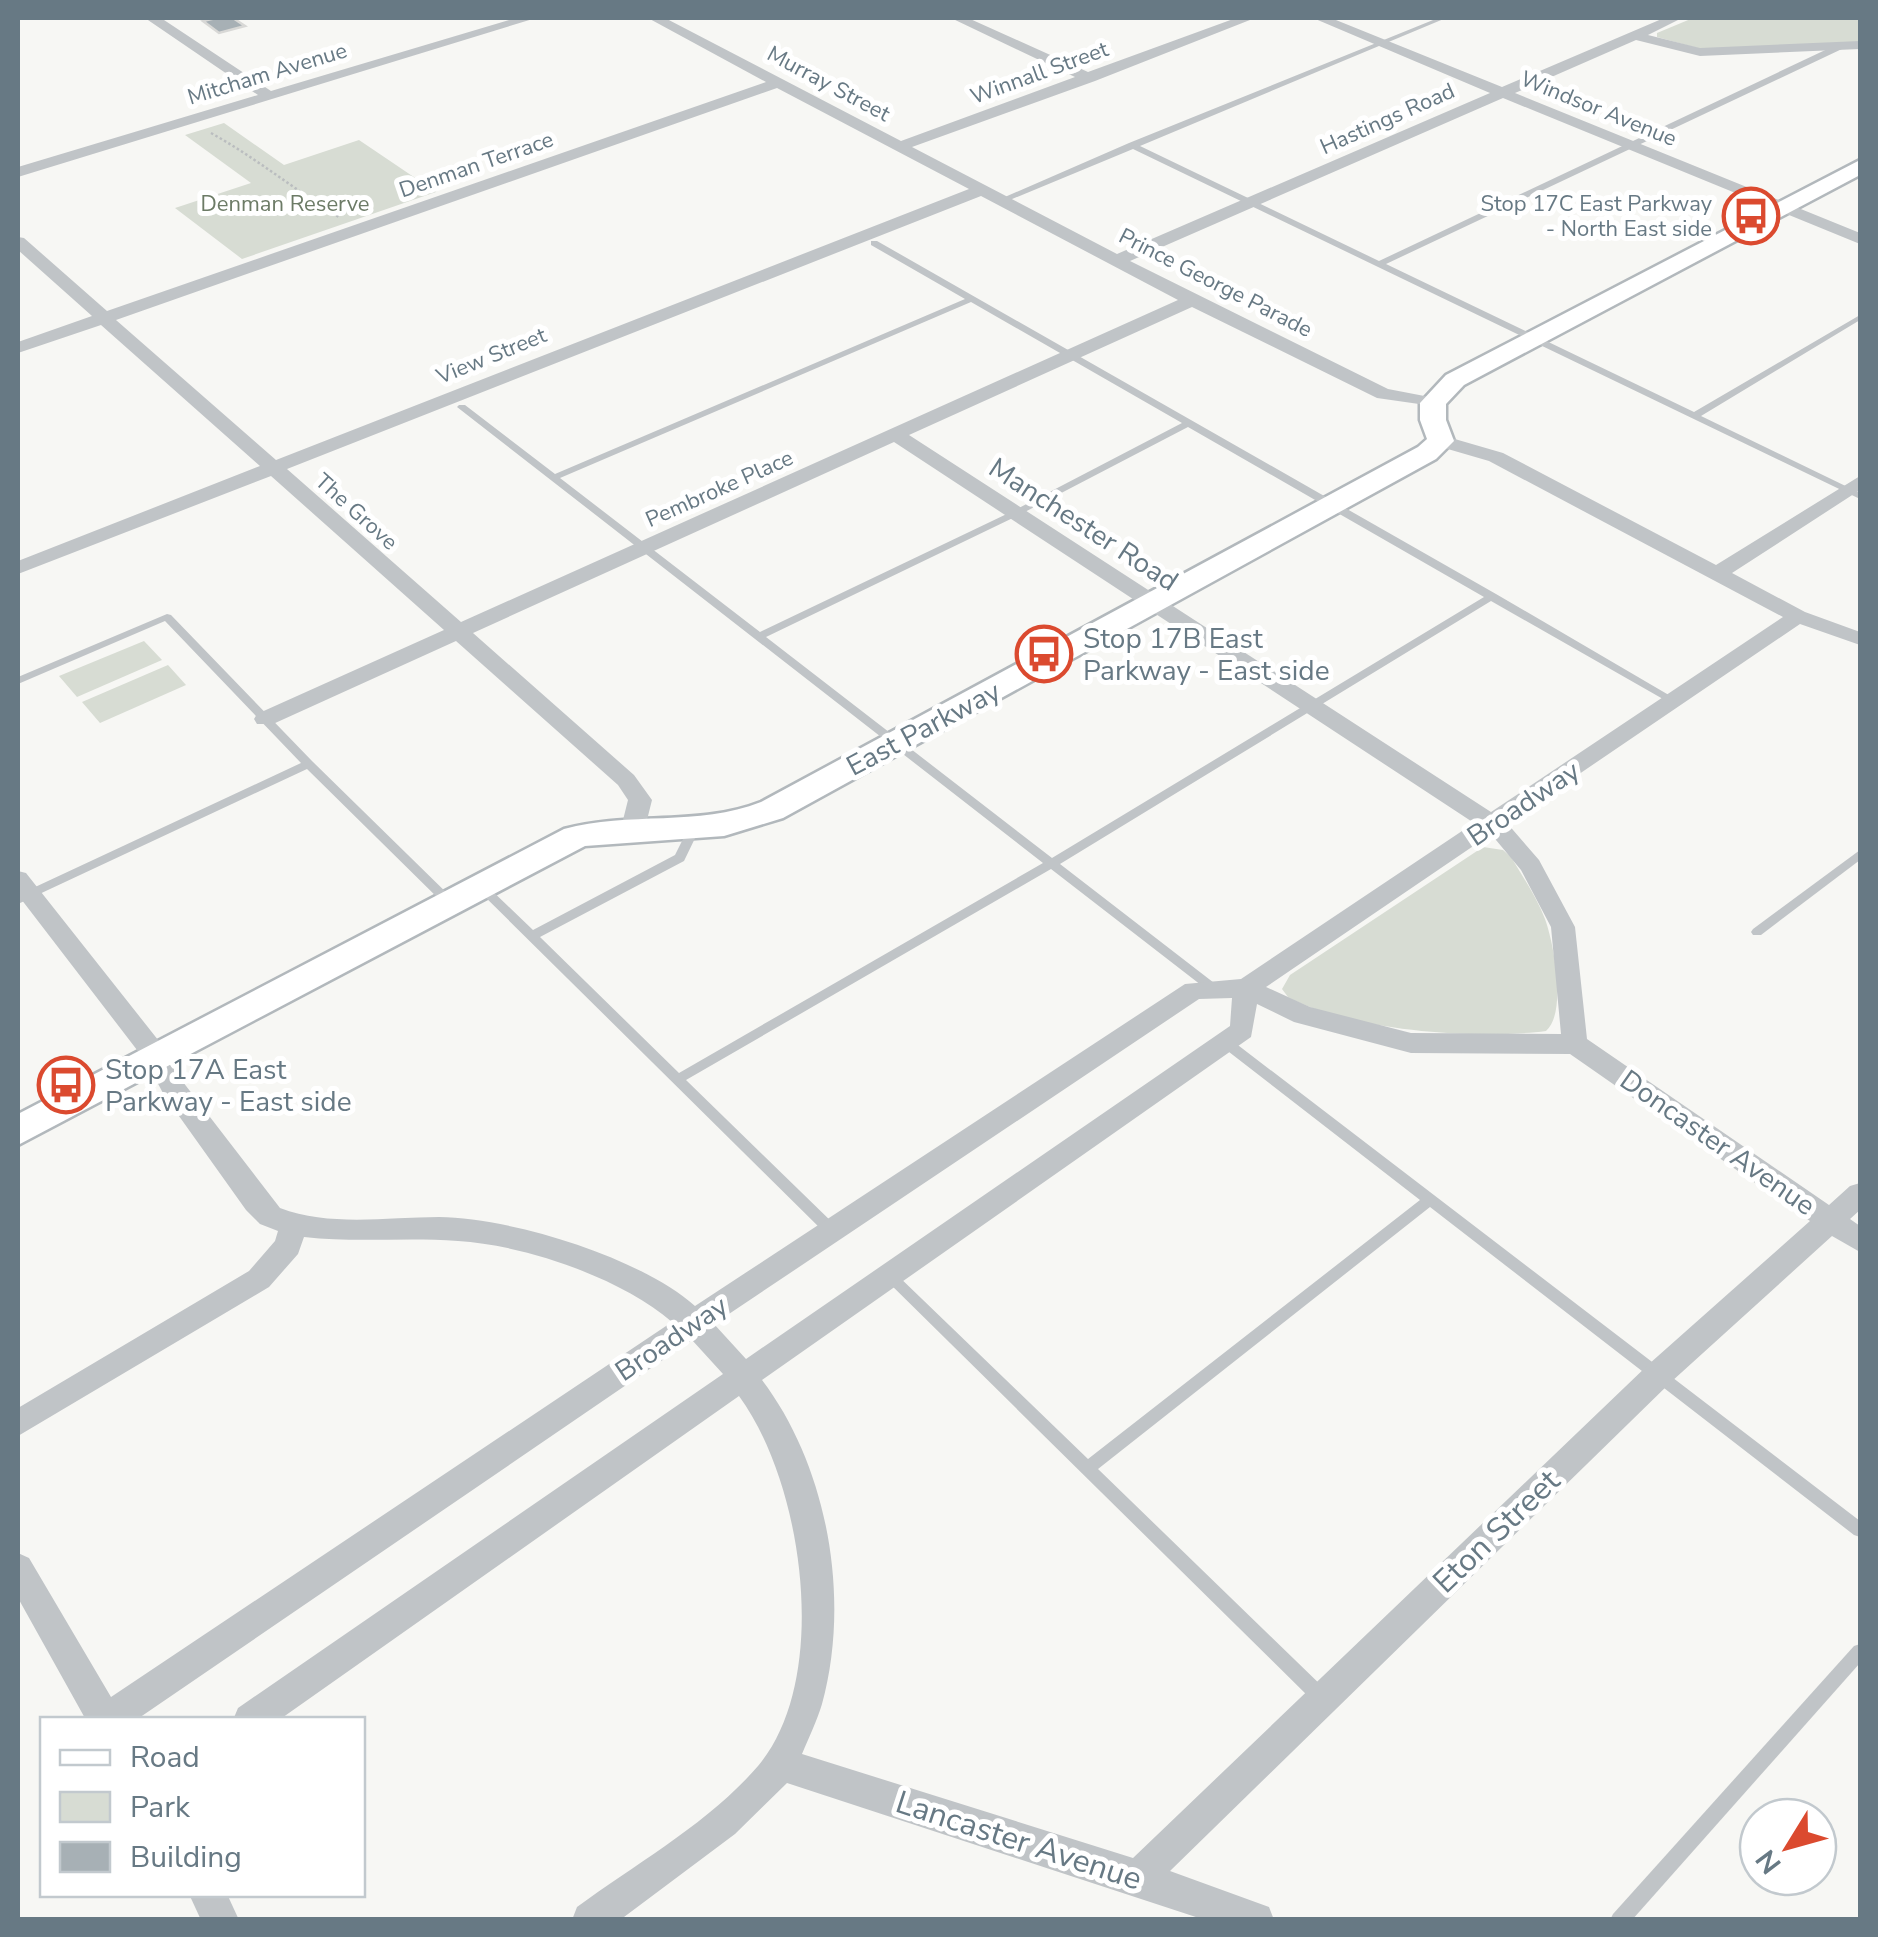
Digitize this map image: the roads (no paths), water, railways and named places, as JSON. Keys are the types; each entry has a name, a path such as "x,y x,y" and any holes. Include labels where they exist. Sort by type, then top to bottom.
{"street":[{"path":"152,18 269,96"},
{"name":"Mitcham Avenue","path":"18,172 529,18"},
{"name":"Murray Street","path":"658,18 993,195"},
{"path":"958,18 1090,78"},
{"name":"Winnall Street","path":"900,146 1248,18"},
{"name":"Windsor Avenue","path":"1320,18 1860,239"},
{"name":"Hastings Road","path":"1117,260 1674,18"},
{"path":"1634,35 1700,52 1860,45"},
{"name":"Denman Terrace","path":"18,348 778,83"},
{"path":"1860,167 1455,380 1433,402 1433,420 1441,441 1496,457 1798,616 1860,639"},
{"name":"View Street","path":"18,568 462,406 993,195"},
{"name":"View Street","path":"278,473 993,195"},
{"name":"Prince George Parade","path":"993,195 1192,300 1383,394 1433,402"},
{"name":"The Grove","path":"18,242 626,780 640,800 633,828"},
{"name":"Pembroke Place","path":"265,719 1192,300"},
{"name":"Manchester Road","path":"896,435 1492,824"},
{"name":"East Parkway","path":"18,1131 576,838 633,828 693,830 759,816 1438,447 1441,441"},
{"path":"1716,574 1856,489"},
{"name":"Broadway","path":"110,1717 692,1323 1194,990 1246,988 1798,616"},
{"path":"254,1717 1242,1030 1246,988 1303,1015 1411,1043 1574,1044 1563,928 1517,844 1492,824"},
{"path":"22,891 158,1058 173,1088 270,1216 293,1225 357,1231 464,1228 520,1239 636,1286 677,1309 743,1378 772,1417 793,1472 815,1566 817,1642 808,1696 781,1764 741,1805 590,1920"},
{"name":"Doncaster Avenue","path":"1574,1044 1860,1241"},
{"name":"Eton Street","path":"1138,1877 1660,1372 1860,1194"},
{"path":"18,1422 259,1279 288,1246 293,1225"},
{"path":"18,1568 104,1717"},
{"name":"Lancaster Avenue","path":"781,1764 1138,1877 1256,1920"},
{"path":"209,1897 222,1920"}],"lane":[{"path":"993,195 1132,146 1443,18"},
{"path":"1380,264 1842,46"},
{"path":"1132,146 1694,416 1856,489"},
{"path":"874,243 1674,700"},
{"path":"553,478 972,300"},
{"path":"1694,416 1860,317"},
{"path":"462,406 1214,989"},
{"path":"758,637 1016,513 1190,423"},
{"path":"678,1079 1052,862 1492,596"},
{"path":"18,681 167,617 308,764 451,904"},
{"path":"22,891 308,764"},
{"path":"532,936 680,858 693,830"},
{"path":"1757,932 1860,854"},
{"path":"482,888 831,1230"},
{"path":"1224,1042 1660,1372 1860,1530"},
{"path":"1086,1469 1431,1199"},
{"path":"889,1276 1322,1699"},
{"path":"1619,1920 1860,1652"}],"place":[{"name":"Stop 17C East Parkway - North East side","path":"1751,216"},
{"name":"Stop 17B East Parkway - East side","path":"1044,654"},
{"name":"Stop 17A East Parkway - East side","path":"66,1085"}],"park label":[{"name":"Denman Reserve","path":"285,203"}]}
